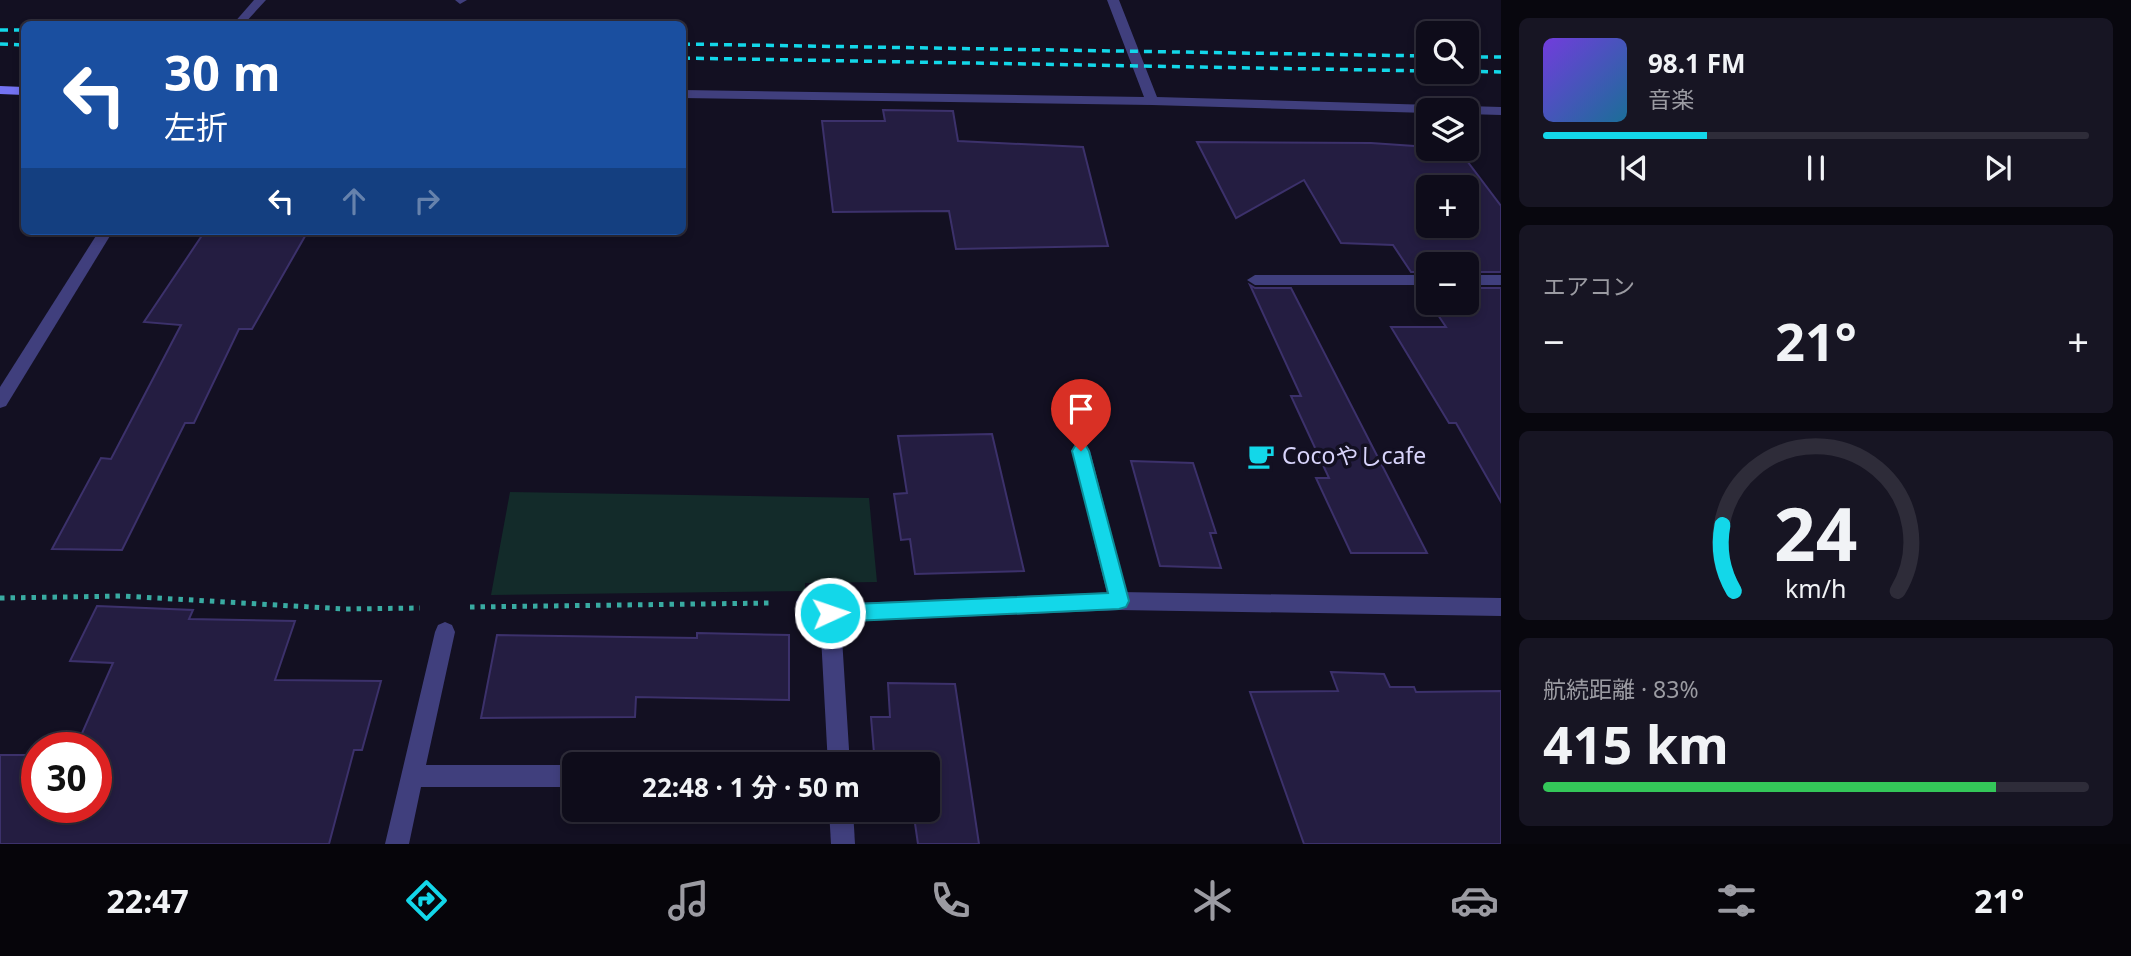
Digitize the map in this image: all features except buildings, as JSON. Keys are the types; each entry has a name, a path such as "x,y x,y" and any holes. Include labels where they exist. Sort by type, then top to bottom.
{"street":[{"path":"242,21 260,0"},
{"path":"1113,0 1152,101"},
{"path":"0,90 21,91"},
{"path":"686,94 1152,101 1501,111"},
{"path":"0,401 104,235"},
{"path":"1255,280 1416,280"},
{"path":"1479,280 1501,280"},
{"path":"1081,451 1119,601"},
{"path":"806,603 830,613 1119,601 1501,607"},
{"path":"830,613 838,752"},
{"path":"397,844 445,632"},
{"path":"413,776 562,776"},
{"path":"842,822 843,844"}],"path":[{"path":"0,598 123,596 345,609 429,608"},
{"path":"457,607 806,603"}],"green space":[{"path":"510,492 869,498 877,582 805,583 805,591 491,595"}],"railway":[{"path":"0,30 21,30"},
{"path":"0,44 21,45"},
{"path":"686,44 1416,56"},
{"path":"1479,57 1501,57"},
{"path":"686,58 1416,71"},
{"path":"1479,71 1501,72"}],"place":[{"name":"Cocoやしcafe","path":"1261,456"}],"route":[{"path":"830,613 1119,601 1081,451"}]}
